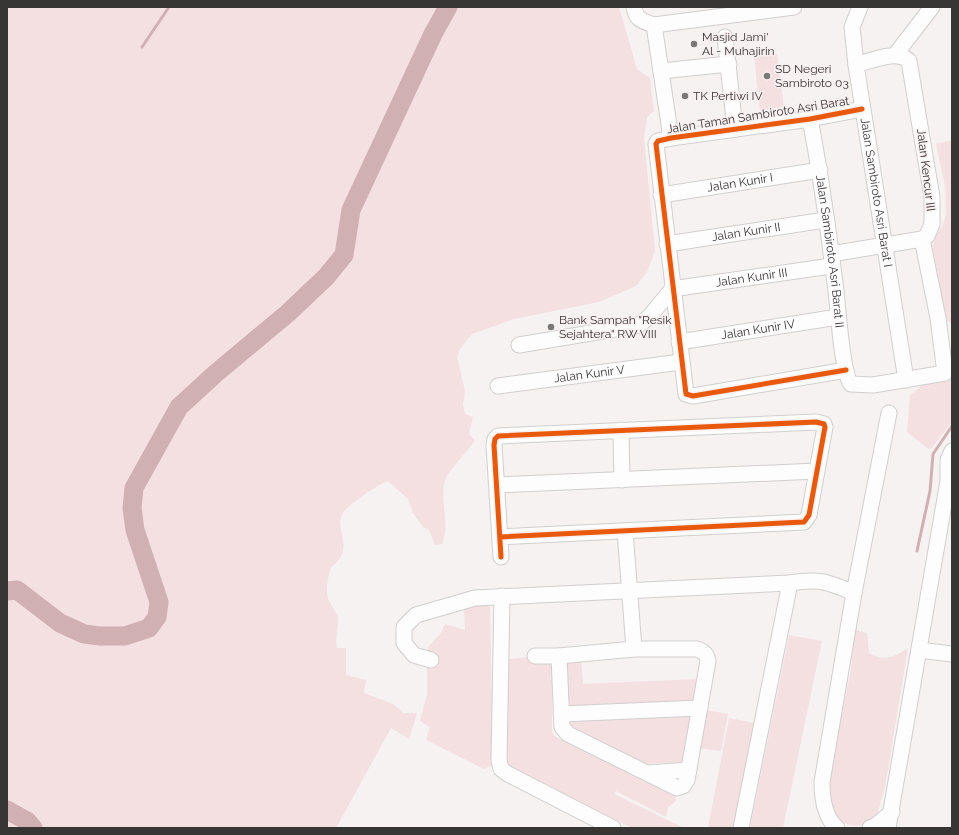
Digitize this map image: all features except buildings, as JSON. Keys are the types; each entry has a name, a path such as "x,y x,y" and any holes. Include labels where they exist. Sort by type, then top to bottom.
{"street":[{"path":"634,7 635,15 639,20 654,25 794,7"},
{"name":"Jalan Sambiroto Asri Barat I","path":"860,7 852,27 856,65 906,380"},
{"path":"856,65 895,55 932,7"},
{"path":"654,25 661,71 664,140 656,149 684,391 690,396 849,377 874,384 942,374 945,372 938,318 922,239 885,245 831,260"},
{"path":"725,37 735,129"},
{"name":"Jalan Kencur III","path":"895,55 906,58 910,63 932,197 932,224 927,236 922,239"},
{"path":"661,71 729,64"},
{"name":"Jalan Taman Sambiroto Asri Barat","path":"664,140 810,119 862,109"},
{"name":"Jalan Sambiroto Asri Barat II","path":"810,119 820,170 838,317 849,377"},
{"name":"Jalan Kunir I","path":"661,195 820,170"},
{"name":"Jalan Kunir II","path":"667,244 825,220"},
{"name":"Jalan Kunir III","path":"672,289 831,260"},
{"path":"519,345 639,325 650,316 672,289"},
{"name":"Jalan Kunir IV","path":"679,342 838,317"},
{"name":"Jalan Kunir V","path":"498,386 681,362"},
{"path":"839,827 822,798 822,782 854,593 889,413"},
{"path":"500,537 804,522 809,515 825,428 820,422 498,436 495,439 494,445 501,556"},
{"path":"621,430 622,480"},
{"path":"888,828 950,478 948,460 952,451"},
{"path":"497,485 817,472"},
{"path":"625,531 634,649"},
{"path":"430,660 414,655 404,643 404,627 416,615 475,598 630,589 790,583 808,580 819,580 854,593"},
{"path":"741,828 790,583"},
{"path":"502,596 499,760 501,769 613,828"},
{"path":"535,656 559,656 634,649 698,649 703,651 707,656 708,661 688,780 683,786 677,788 568,734 562,727 559,656"},
{"path":"919,650 952,654"},
{"path":"561,714 700,708"},
{"path":"870,828 875,826 892,812"}],"shaded area":[{"path":"7,7 619,7 637,69 650,78 654,111 647,117 644,138 655,251 647,272 636,286 599,302 514,319 472,334 460,349 457,357 465,391 463,405 465,414 473,417 469,434 475,440 450,471 445,480 443,496 445,527 442,544 435,545 429,530 423,527 413,513 408,499 388,481 355,501 341,516 340,522 343,541 342,554 338,561 331,567 327,595 338,618 336,641 337,648 346,648 346,675 366,680 364,693 393,704 403,713 417,713 409,739 391,728 336,828 7,828"},
{"path":"777,54 784,107 760,110 754,57"},
{"path":"952,140 952,324 942,317 939,280 933,249 935,236 943,225 946,214 945,186 936,144"},
{"path":"952,373 952,422 931,449 927,448 907,432 910,395 926,382"},
{"path":"486,603 490,607 493,765 484,769 426,740 430,727 420,721 427,694 427,651 429,646 441,633 445,624 465,630 464,604"},
{"path":"855,630 867,633 869,653 874,656 884,658 894,656 908,648 885,787 877,815 870,822 855,826 844,823 838,819 830,806 829,779 851,669"},
{"path":"789,635 822,641 783,828 750,828"},
{"path":"530,657 549,661 552,664 552,732 555,736 673,794 676,797 675,802 668,807 666,817 616,791 614,794 684,828 632,828 509,766 505,762 508,659"},
{"path":"581,658 583,684 698,679 694,702 568,707 565,661"},
{"path":"706,710 728,714 721,751 698,748"},
{"path":"690,715 692,717 683,762 639,764 568,728 566,720"},
{"path":"729,718 755,723 734,828 708,828"}],"waterway":[{"path":"142,47 169,7"},
{"path":"7,591 17,590 60,623 84,634 100,636 125,636 149,628 157,617 159,602 135,530 132,508 134,488 179,407 215,374 288,313 326,277 344,255 351,210 433,34 448,7"},
{"path":"917,551 930,491 933,454 952,426"},
{"path":"7,810 27,821 33,828"}],"cycle path":[{"path":"846,370 693,396 686,394 656,144 658,141 671,138 810,119 862,109"},
{"path":"500,537 804,522 809,515 825,427 824,424 816,422 498,436 495,439 494,445 501,557"}],"place":[{"name":"Masjid Jami' Al - Muhajirin","path":"694,44"},
{"name":"SD Negeri Sambiroto 03","path":"767,76"},
{"name":"TK Pertiwi IV","path":"685,96"},
{"name":"Bank Sampah \"Resik Sejahtera\" RW VIII","path":"551,327"}]}
